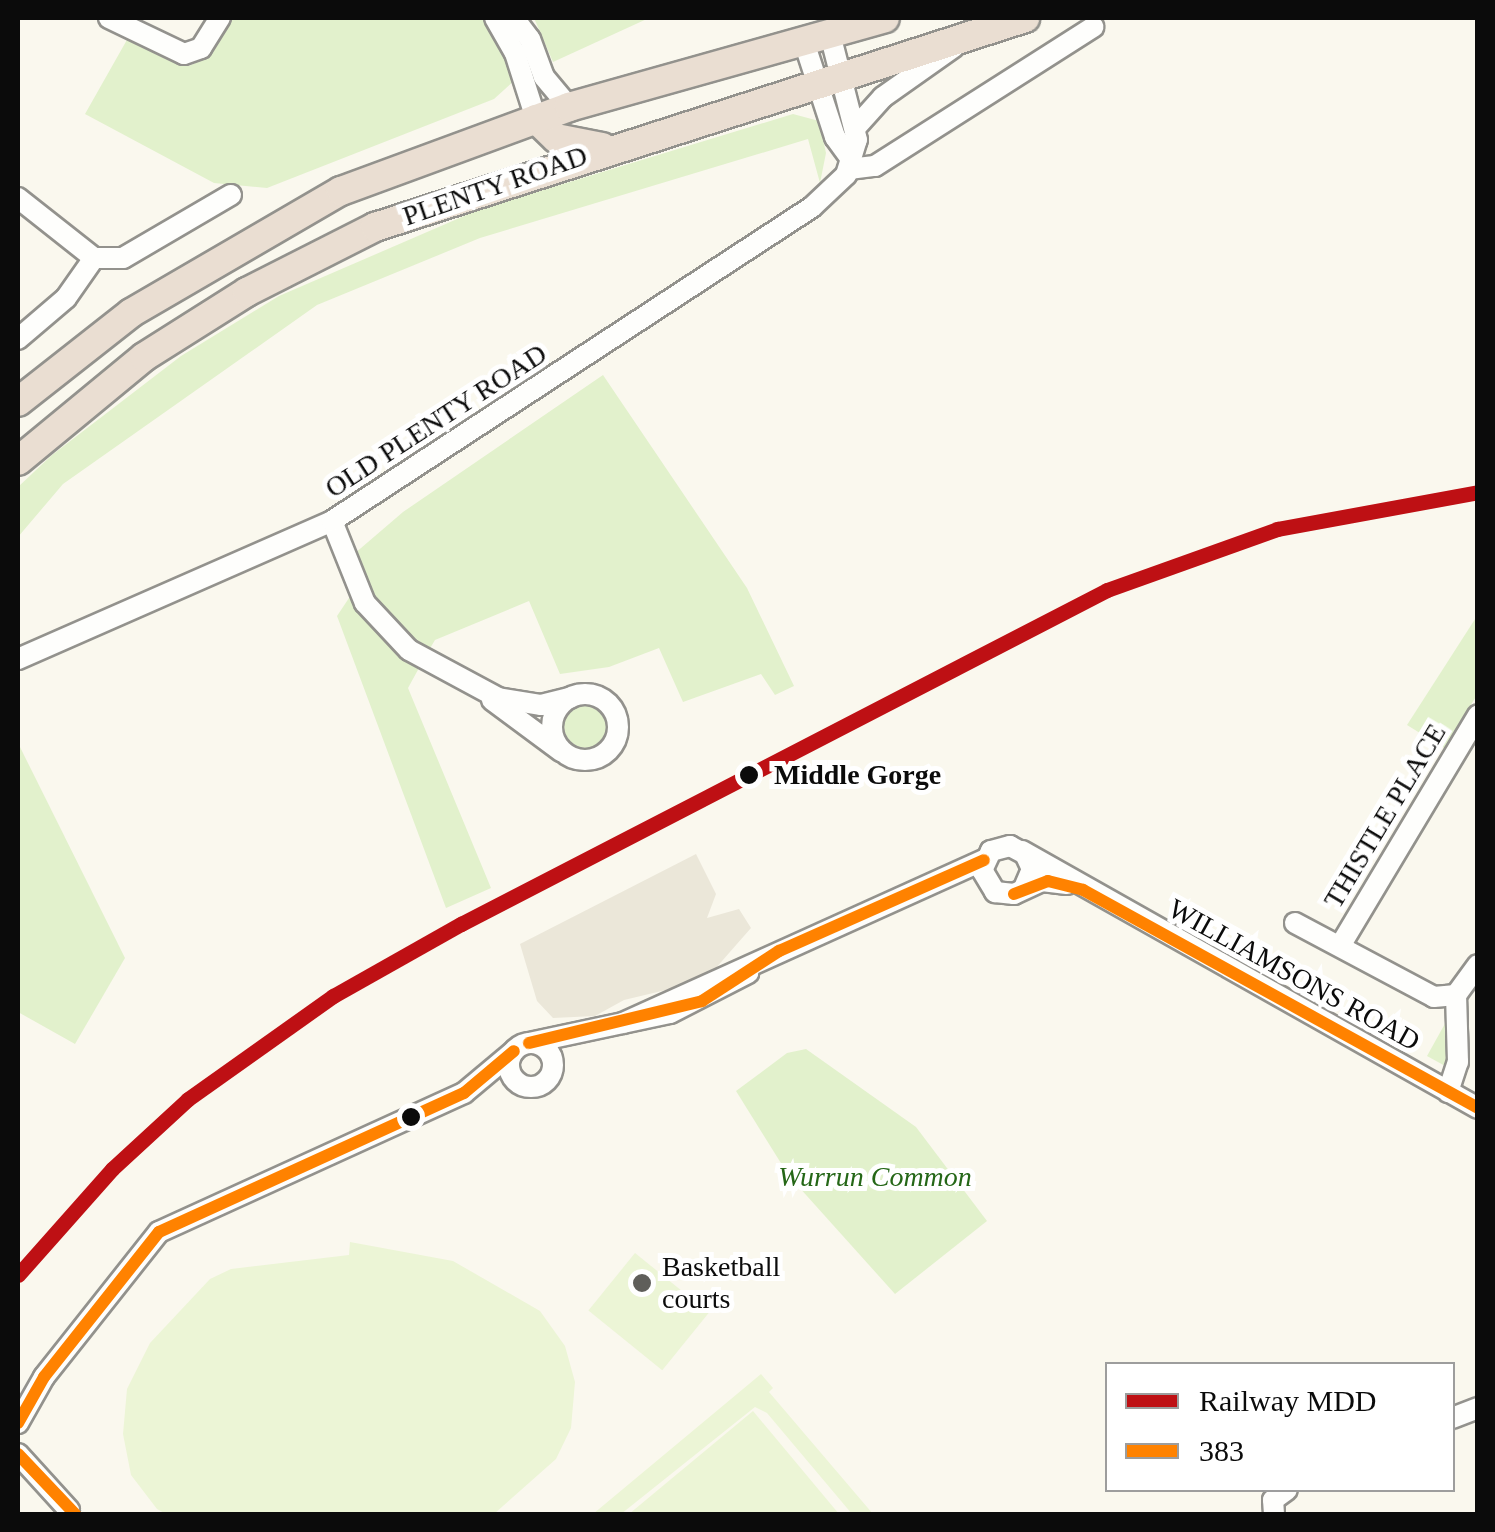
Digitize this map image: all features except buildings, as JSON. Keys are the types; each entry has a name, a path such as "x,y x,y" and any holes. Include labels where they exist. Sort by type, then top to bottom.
{"highway":[{"name":"PLENTY ROAD","path":"18,402 131,313 293,214 410,161 569,107 885,18"},
{"name":"PLENTY ROAD","path":"18,461 144,357 261,285 375,227 609,148 831,82 1025,18"},
{"path":"536,119 556,138 609,148"}],"street":[{"path":"109,18 184,54 201,48 220,18"},
{"path":"495,18 515,53 536,119"},
{"path":"514,18 530,39 544,77 569,107"},
{"name":"OLD PLENTY ROAD","path":"18,659 332,521 812,207 850,164 875,166 1093,27"},
{"path":"817,38 831,82 837,142 850,164"},
{"path":"850,164 856,126 883,97 964,40"},
{"path":"831,82 856,126"},
{"path":"18,198 94,258 123,258 231,195"},
{"path":"18,339 66,298 94,258"},
{"path":"332,521 358,589 382,627 483,692 565,754 597,758 618,732 615,714 602,700 570,698 535,705 483,692"},
{"path":"565,754 552,724 570,698"},
{"name":"THISTLE PLACE","path":"1340,946 1478,714"},
{"path":"18,1403 44,1377 160,1232 464,1093 522,1047 598,1031 628,1020 925,885 984,860 1002,846 1022,851 1032,869 1024,888 1010,894 992,889 925,885"},
{"name":"WILLIAMSONS ROAD","path":"1022,851 1083,890 1478,1108"},
{"path":"984,860 983,878 992,889"},
{"name":"WILLIAMSONS ROAD","path":"1024,888 1048,881 1083,890"},
{"name":"WILLIAMSONS ROAD","path":"1295,923 1434,997 1456,995"},
{"path":"628,1020 702,1000 779,951"},
{"path":"1448,1092 1458,1062 1456,995 1478,965"},
{"path":"464,1093 527,1086 551,1073 598,1031"},
{"path":"522,1047 548,1052 551,1073"},
{"path":"522,1047 510,1072 527,1086"},
{"path":"18,1423 44,1377"},
{"path":"18,1454 72,1512"},
{"path":"18,1478 72,1512"},
{"path":"1274,1514 1274,1500 1284,1492"}],"green space":[{"path":"228,18 482,18 501,38 515,80 494,99 267,188 214,183 85,114 128,38 189,66 206,58"},
{"path":"534,18 649,18 553,62"},
{"path":"793,114 819,121 826,153 820,183 808,139 480,238 317,305 63,484 18,537 18,487 52,455 181,356 279,296 478,210"},
{"path":"603,375 747,588 794,686 775,695 761,674 683,702 659,648 609,667 560,674 529,601 435,640 429,650 377,607 354,554 403,512"},
{"path":"351,595 376,633 419,668 408,688 491,888 446,908 337,616"},
{"path":"1477,616 1477,695 1444,748 1407,725"},
{"path":"586,704 601,711 608,726 601,741 586,748 571,741 564,726 571,711"},
{"path":"18,743 125,958 75,1044 18,1012"},
{"path":"1447,1020 1447,1067 1427,1056"},
{"name":"Wurrun Common","path":"806,1049 916,1127 987,1221 895,1294 789,1176 736,1091 787,1053"},
{"path":"350,1242 453,1261 540,1311 565,1346 575,1382 571,1428 556,1459 494,1514 166,1514 157,1509 131,1475 123,1434 127,1389 150,1343 210,1279 231,1269 349,1255"},
{"name":"Basketball courts","path":"635,1253 709,1313 662,1370 588,1311"},
{"path":"761,1374 773,1388 769,1392 873,1514 852,1514 767,1413 755,1407 621,1514 593,1514"},
{"path":"753,1411 839,1514 629,1514"}],"shaded area":[{"path":"696,854 716,894 707,918 739,909 751,928 715,969 691,984 624,1000 595,1016 553,1018 537,1001 520,944"}],"rail line":[{"name":"MDD","path":"18,1275 112,1169 188,1099 333,996 461,924 1107,590 1277,529 1478,492"}],"transit line":[{"name":"383","path":"529,1043 702,1001 779,951 984,860"},
{"name":"383","path":"1014,894 1048,881 1083,890 1478,1108"},
{"name":"383","path":"18,1423 44,1377 159,1232 464,1093 514,1051"},
{"name":"383","path":"18,1454 75,1514"}],"place":[{"name":"Middle Gorge","path":"749,775"},
{"name":"Basketball courts","path":"642,1283"}]}
